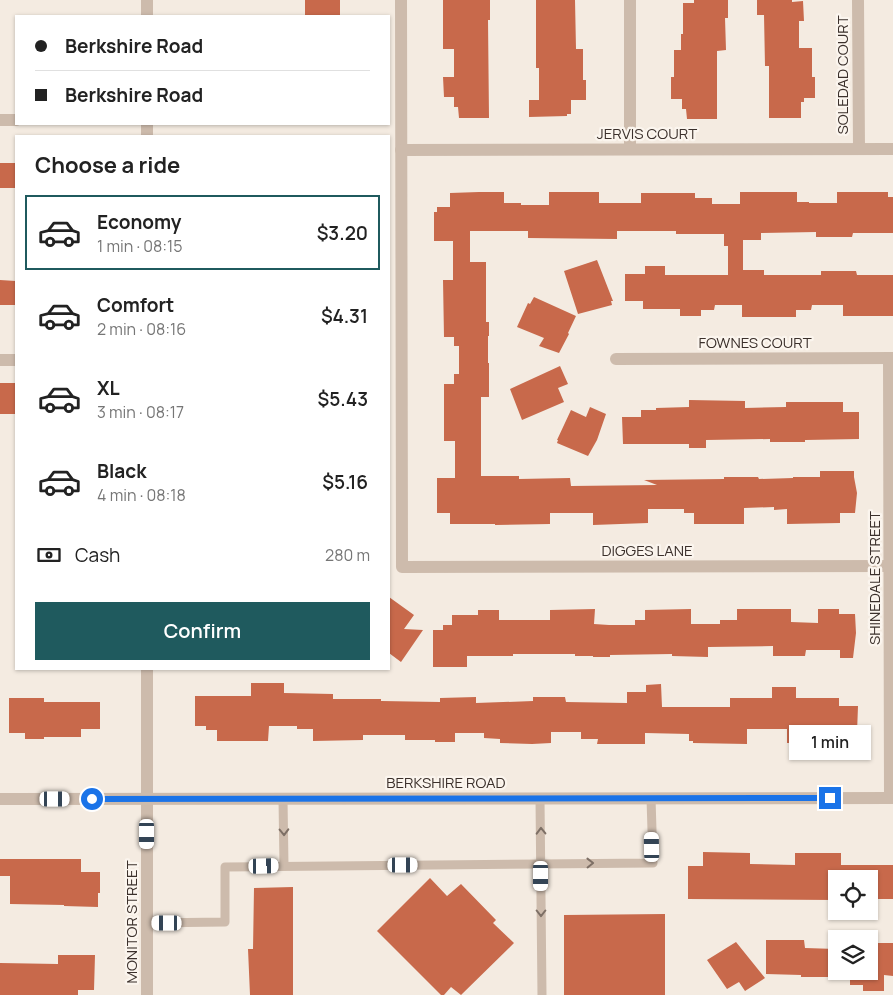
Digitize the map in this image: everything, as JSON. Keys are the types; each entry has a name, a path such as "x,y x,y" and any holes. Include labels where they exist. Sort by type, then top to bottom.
{"street":[{"path":"147,0 147,15"},
{"path":"395,359 401,150 401,0"},
{"path":"630,1 630,149"},
{"name":"SOLEDAD COURT","path":"858,1 859,149"},
{"path":"0,120 15,120"},
{"name":"JERVIS COURT","path":"401,150 893,149"},
{"name":"FOWNES COURT","path":"616,359 891,358"},
{"name":"SHINEDALE STREET","path":"891,358 892,798"},
{"name":"DIGGES LANE","path":"395,359 402,567 891,566"},
{"path":"0,360 15,360"},
{"name":"MONITOR STREET","path":"147,670 147,995"},
{"name":"BERKSHIRE ROAD","path":"0,799 892,798"}],"lane":[{"path":"540,798 542,995"},
{"path":"147,923 225,922 225,867 653,863 651,798"},
{"path":"283,799 284,866"}],"building":[{"path":"305,0 340,0 340,15 305,15"},
{"path":"443,0 490,0 490,20 488,20 489,118 459,118 458,107 454,107 454,97 444,97 443,77 454,77 454,49 443,49"},
{"path":"536,0 575,0 576,49 583,49 583,80 586,80 586,100 571,100 571,114 567,114 567,116 529,117 529,100 539,100 539,68 536,68"},
{"path":"694,0 728,0 728,18 725,18 726,50 717,51 717,119 687,119 686,109 682,109 682,99 671,99 671,77 674,77 674,50 681,50 681,34 683,34 683,3 694,3"},
{"path":"757,0 803,1 804,21 799,21 799,48 812,48 812,77 815,77 815,98 804,98 804,102 801,102 801,118 769,118 769,66 765,66 764,15 757,15"},
{"path":"0,163 15,163 15,188 0,188"},
{"path":"504,192 504,203 549,205 549,192 599,192 599,203 641,203 641,193 695,193 695,198 712,198 712,204 740,204 740,192 797,192 797,202 837,203 837,192 888,192 888,197 893,197 893,233 853,233 852,237 816,237 816,232 761,233 761,240 743,240 743,270 764,270 764,275 821,275 821,271 856,271 857,275 893,275 893,316 843,316 843,305 812,305 811,310 796,310 796,317 742,317 742,305 715,305 714,310 701,310 701,316 680,316 680,309 643,309 643,301 625,301 625,274 645,274 645,266 665,266 665,275 728,275 728,246 724,246 724,234 676,234 676,231 617,231 617,239 528,238 528,231 470,231 470,262 486,262 486,322 489,322 489,397 481,397 481,476 519,476 519,479 570,478 571,486 657,485 644,480 724,479 724,477 758,477 759,479 820,477 820,471 854,471 857,493 855,513 840,513 840,523 787,524 787,509 774,510 774,507 744,508 744,524 694,524 694,513 684,513 684,509 648,509 648,523 593,525 593,513 550,513 550,524 495,525 450,524 450,513 437,513 437,478 455,478 455,441 444,441 444,384 454,384 454,374 459,374 459,346 454,346 454,337 444,337 443,280 453,280 453,241 434,241 434,212 437,212 437,207 450,207 450,193"},
{"path":"597,260 613,301 611,301 612,305 578,314 564,271"},
{"path":"0,280 15,281 15,305 0,305"},
{"path":"534,297 576,316 559,353 539,346 544,338 517,327 528,303 530,304"},
{"path":"560,366 568,384 558,388 564,402 522,420 510,389"},
{"path":"0,383 15,383 15,414 0,414"},
{"path":"689,400 745,401 745,408 786,407 786,402 843,402 843,412 859,412 859,439 805,440 805,442 770,442 770,439 706,440 706,448 689,448 689,444 623,444 622,417 641,417 641,410 689,407"},
{"path":"590,407 606,414 597,440 588,456 557,443 557,440 571,410 586,417"},
{"path":"390,598 414,615 404,629 423,630 401,662 390,654"},
{"path":"595,609 594,624 635,625 635,620 645,620 645,610 691,609 691,624 720,624 720,620 737,620 737,609 791,609 791,622 818,623 818,609 839,609 839,614 855,614 856,633 853,658 840,658 840,650 806,650 805,656 773,656 773,646 708,647 708,657 672,656 672,654 593,657 575,656 575,654 513,654 513,656 467,656 467,667 433,667 433,630 443,630 443,625 452,625 452,615 478,615 478,610 499,610 499,620 550,620 550,610"},
{"path":"251,683 284,683 284,693 333,694 333,699 440,702 440,698 476,697 476,703 533,701 533,697 565,697 566,702 627,703 627,692 646,692 646,685 661,684 662,707 730,707 730,698 772,698 772,687 796,687 796,698 839,698 839,706 858,706 857,733 841,733 841,746 816,746 816,743 787,743 787,729 747,729 747,744 693,743 693,741 689,741 689,734 645,733 645,744 597,744 598,739 581,739 581,732 551,732 551,743 532,744 500,743 500,739 484,738 484,733 455,733 455,742 405,740 405,735 363,735 363,740 313,741 313,729 297,729 297,726 269,726 268,741 217,741 217,730 206,730 206,726 195,726 195,696 251,696"},
{"path":"9,698 44,698 44,702 100,702 100,729 81,729 81,737 25,739 25,733 9,733"},
{"path":"703,852 750,853 750,864 795,865 795,853 841,853 841,865 893,865 893,899 878,899 878,870 828,870 828,900 688,899 688,866 703,866"},
{"path":"0,859 81,859 81,872 100,872 98,907 10,904 10,876 0,876"},
{"path":"430,878 447,896 461,884 496,920 493,923 514,943 461,995 451,987 444,995 441,995 377,931"},
{"path":"293,887 293,995 250,995 248,949 253,949 254,888"},
{"path":"665,914 665,995 564,995 564,915"},
{"path":"766,940 804,940 805,948 828,949 828,977 766,974"},
{"path":"736,942 765,978 745,991 739,982 727,989 707,960"},
{"path":"878,943 893,943 893,976 884,975 884,991 863,991 863,985 850,985 850,980 878,980"},
{"path":"58,955 95,955 94,990 78,990 78,995 0,995 0,963 58,964"}],"route":[{"path":"92,799 830,798"}]}
